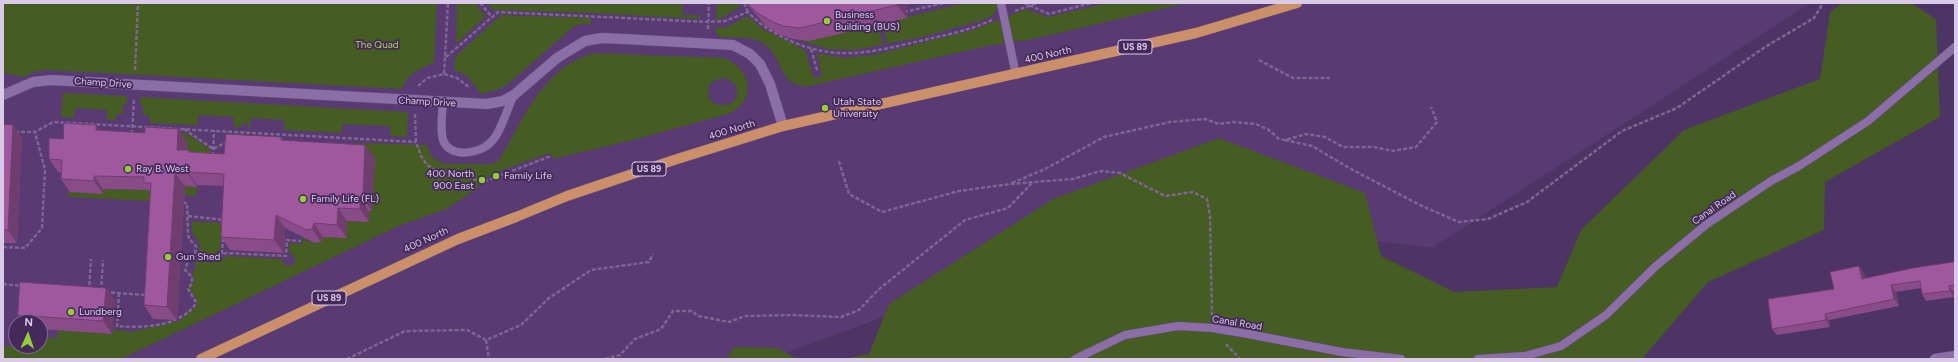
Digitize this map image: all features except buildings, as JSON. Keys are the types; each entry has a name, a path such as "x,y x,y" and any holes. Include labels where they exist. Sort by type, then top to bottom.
{"main road":[{"name":"400 North","path":"201,359 458,239 516,218 567,196 783,126 1016,75 1196,33 1297,3"}],"street":[{"name":"Champ Drive","path":"3,95 33,82 51,80 443,103 487,104 502,101 514,95 557,58 585,41 602,38 624,38 733,45 750,54 760,64 770,84 783,126"},
{"path":"1935,359 1955,356"}],"lane":[{"path":"1001,3 1016,75"},
{"name":"Canal Road","path":"1478,359 1524,356 1561,346 1606,315 1656,266 1707,224 1771,181 1799,166 1868,121 1955,47"},
{"path":"443,103 442,134 446,145 453,150 463,153 473,152 492,142 514,95"},
{"name":"Canal Road","path":"1075,359 1125,335 1178,326 1212,328 1342,352 1400,359"}],"path":[{"path":"135,74 138,3"},
{"path":"444,74 448,3"},
{"path":"480,3 492,17"},
{"path":"708,44 709,3"},
{"path":"744,3 748,12 763,26 789,40 811,49 850,54 882,50 961,30 988,22 1037,3"},
{"path":"898,14 944,3"},
{"path":"1024,3 1049,14 1091,3"},
{"path":"1010,184 1045,169 1104,137 1170,122 1205,119 1219,124 1233,122 1256,124 1269,130 1279,139 1312,146 1351,169 1422,206 1459,222 1488,219 1526,202 1622,131 1677,108 1765,47 1814,18 1823,3"},
{"path":"446,57 498,12 708,22 725,22 748,12"},
{"path":"789,40 794,39"},
{"path":"811,49 817,70"},
{"path":"1259,60 1293,78 1330,78"},
{"path":"416,90 420,83 428,78 444,74 457,78 467,85 472,93"},
{"path":"132,138 134,97"},
{"path":"1285,140 1306,134 1325,137 1343,147 1374,147 1393,151 1416,147 1437,122 1431,108"},
{"path":"415,111 416,142 421,156 427,165 436,170 483,182 551,156"},
{"path":"9,131 35,132 53,122 416,142"},
{"path":"183,129 213,149"},
{"path":"213,160 214,130"},
{"path":"3,247 25,248 42,228 45,170 35,132"},
{"path":"241,136 248,132"},
{"path":"262,141 263,133"},
{"path":"349,138 349,144"},
{"path":"213,149 234,139"},
{"path":"839,161 849,194 882,212 959,191 1010,184 1073,179 1101,171 1120,173 1165,196 1193,192 1207,199 1210,216 1212,328"},
{"path":"605,359 620,355 635,340 661,329 673,311 692,311 698,316 729,322 745,316 793,315 841,317 859,310 878,290 966,220 1008,208 1033,182"},
{"path":"180,203 187,203 188,234 189,238 196,246 195,258"},
{"path":"188,216 225,220 223,226"},
{"path":"222,254 223,233"},
{"path":"119,293 117,326 134,327 177,320 195,305 196,302 188,289 192,283 192,277 186,270 188,261 195,258 211,259 226,253 286,256 287,240 301,241"},
{"path":"486,340 521,325 549,298 590,270 649,262 653,254"},
{"path":"89,291 90,259"},
{"path":"101,292 103,260"},
{"path":"3,284 26,286"},
{"path":"81,290 144,294 145,287"},
{"path":"141,294 144,300"},
{"path":"347,359 405,331 467,330 486,340"},
{"path":"486,340 489,359"}],"shaded area":[{"name":"Utah State University","path":"3,3 1810,3 1432,248 1164,214 769,359 3,359"}],"green space":[{"name":"The Quad","path":"3,3 437,3 434,63 415,72 407,79 402,89 48,70 36,71 24,77 3,73"},
{"path":"457,3 474,3 486,16 456,44"},
{"path":"487,3 683,3 682,15 699,15 699,19 594,13 493,10"},
{"path":"717,3 738,3 741,6 716,21"},
{"path":"964,3 999,3 995,13 986,19 922,37 854,50 828,49 795,39 878,25 883,44 887,43 882,23"},
{"path":"1108,3 1187,3 1033,39 992,45 809,86 791,82 786,77 770,49 763,43 748,38 720,37 716,32 716,27 725,28 748,16 761,28 805,50 814,78 822,76 817,53 844,58 873,55 970,31 1026,9 1048,17"},
{"path":"1843,3 1911,3 1936,19 1940,117 1825,182 1824,230 1708,282 1642,359 842,359 869,354 889,304 1053,199 1219,138 1365,193 1381,256 1454,292 1557,287 1581,230 1684,130 1820,79 1830,12"},
{"path":"501,15 591,18 591,24 580,24 573,27 507,85 481,94 467,76 454,70 455,57"},
{"path":"593,53 725,58 734,63 741,70 748,84 745,100 731,113 637,139 553,159 550,153 501,171 483,180 477,185 480,187 446,209 401,225 121,359 3,359 3,346 8,346 8,354 48,354 48,337 57,338 58,330 112,334 113,329 132,332 179,321 197,306 195,297 189,288 194,281 192,274 196,267 194,262 218,262 227,256 282,259 284,265 290,266 294,264 295,259 293,255 289,253 289,243 302,244 303,236 306,236 306,240 315,243 347,221 369,222 353,157 354,143 427,145 432,157 444,164 493,164 499,160 536,97 560,70 575,60","holes":["724,77 735,84 737,94 735,100 729,104 722,105 715,103 710,99 708,92 712,82"]},
{"path":"63,93 127,96 127,104 123,104 123,114 116,114 116,120 107,120 107,110 75,108 74,118 61,117"},
{"path":"140,97 408,112 407,137 390,136 390,126 342,124 342,133 284,130 284,120 251,118 250,128 248,128 248,123 243,123 242,127 234,127 234,117 198,115 198,125 150,123 150,116 143,115 143,105 140,105"},
{"path":"143,131 186,133 210,149 210,166 186,163 187,142 143,133"},
{"path":"61,173 71,173 103,189 153,190 151,201 71,197 68,195 68,174"},
{"path":"184,186 197,187 196,196 184,195"},
{"path":"192,221 222,223 220,252 213,256 201,256 199,253 200,244 192,232"},
{"path":"734,347 778,348 797,359 726,359"}],"place":[{"name":"Business Building (BUS)","path":"827,21"},
{"name":"Utah State University","path":"825,108"},
{"name":"Ray B. West","path":"128,169"},
{"name":"Family Life","path":"496,176"},
{"name":"400 North 900 East","path":"482,180"},
{"name":"Family Life (FL)","path":"303,199"},
{"name":"Gun Shed","path":"168,257"},
{"name":"Lundberg","path":"71,312"}]}
